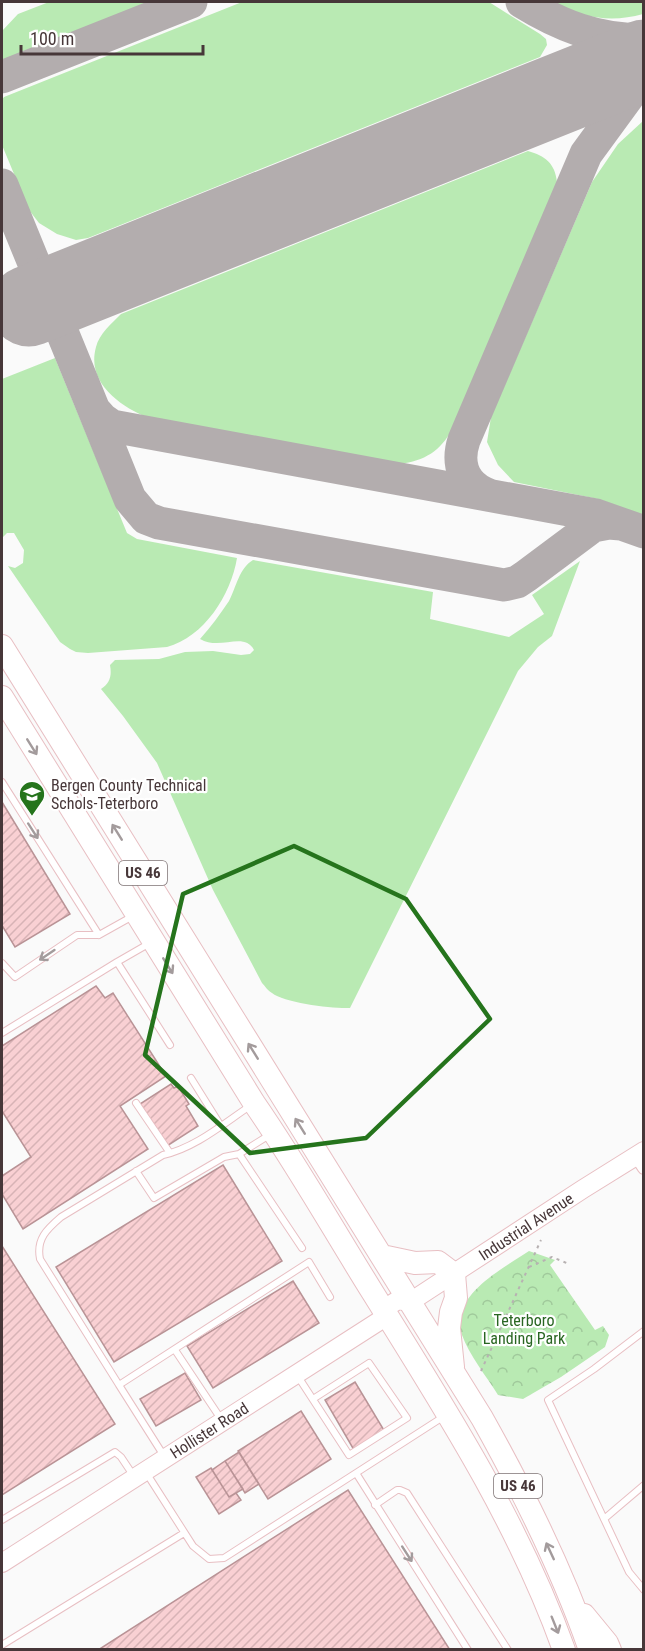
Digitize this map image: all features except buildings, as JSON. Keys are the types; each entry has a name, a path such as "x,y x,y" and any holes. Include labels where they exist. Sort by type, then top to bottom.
{"highway":[{"name":"US 46","path":"2,646 482,1418 517,1482 574,1604 590,1650"},
{"name":"US 46","path":"2,697 448,1413 511,1528 547,1606 564,1650"},
{"path":"280,1141 318,1180 381,1279 394,1292 410,1302 409,1318 415,1335 412,1354"},
{"path":"382,1256 415,1263 438,1262 454,1274 456,1298 449,1328 454,1371"},
{"path":"574,1604 607,1643 610,1650"}],"street":[{"name":"Industrial Avenue","path":"410,1302 583,1189 641,1159"},
{"name":"Hollister Road","path":"3,1558 140,1475 297,1375 387,1316 387,1307 398,1300 410,1302"}],"lane":[{"path":"2,782 99,935"},
{"path":"2,963 15,977 77,935 99,935 136,914"},
{"path":"2,1033 153,941"},
{"path":"117,962 170,1045"},
{"path":"191,1078 220,1125"},
{"path":"136,1102 170,1153"},
{"path":"165,1458 40,1259 38,1251 41,1239 61,1217 163,1155 176,1152 254,1103"},
{"path":"136,1171 154,1198 224,1156 239,1154 280,1141"},
{"path":"239,1154 302,1248"},
{"path":"119,1386 309,1263 330,1297"},
{"path":"644,1331 548,1400 628,1572 644,1590"},
{"path":"175,1350 223,1422"},
{"path":"297,1375 349,1455 407,1418 369,1363 313,1399"},
{"path":"2,1520 114,1452 140,1475 193,1546 209,1559 224,1558 448,1413"},
{"path":"356,1473 468,1650"},
{"path":"604,1519 644,1485"},
{"path":"375,1505 397,1490 407,1493 508,1650"},
{"path":"2,1646 184,1533"}],"path":[{"path":"481,1371 541,1240"},
{"path":"529,1267 552,1257 569,1264"}],"highlighted area":[{"path":"294,846 406,899 490,1019 366,1138 250,1153 145,1055 183,894"}],"green space":[{"path":"49,2 152,2 2,62 2,31 18,14"},
{"path":"242,2 489,2 540,34 546,39 547,45 540,57 88,238 76,240 57,234 39,223 29,210 2,145 2,100 4,97"},
{"path":"552,2 643,2 643,14 620,18 596,17 574,12"},
{"path":"643,121 643,515 598,499 514,482 498,465 487,442 491,417 592,182 618,144"},
{"path":"528,151 548,161 554,170 557,182 452,429 443,443 431,454 400,464 148,418 117,400 101,382 94,360 96,347 103,333 121,314"},
{"path":"55,358 127,533 137,539 237,558 229,586 214,613 193,634 180,642 167,647 76,652 60,642 8,566 15,568 23,563 24,550 14,533 7,533 2,538 2,379"},
{"path":"253,560 433,592 430,619 509,637 544,614 532,595 580,561 552,636 538,647 518,671 350,1008 287,1000 278,997 262,983 213,890 157,763 101,689 108,682 110,665 115,660 159,659 185,652 213,651 250,654 254,650 244,642 215,643 200,639 229,601 244,568"},
{"name":"Teterboro Landing Park","path":"529,1251 555,1260 550,1265 595,1330 603,1326 609,1335 605,1347 523,1399 498,1395 469,1350 462,1335 460,1321 463,1308 470,1296 493,1275"}],"taxiway":[{"path":"2,77 191,2"},
{"path":"522,2 565,25 580,30 611,37 644,40"},
{"path":"489,495 473,486 464,473 461,457 464,440 586,154 635,87 644,80"},
{"path":"2,185 94,410 112,426 596,515 644,532"},
{"path":"94,410 130,499 146,518 159,523 504,585 517,582 593,526 609,523 621,524"}],"runway":[{"path":"29,306 644,60"}],"place":[{"name":"Bergen County Technical Schols-Teterboro","path":"32,817"}]}
